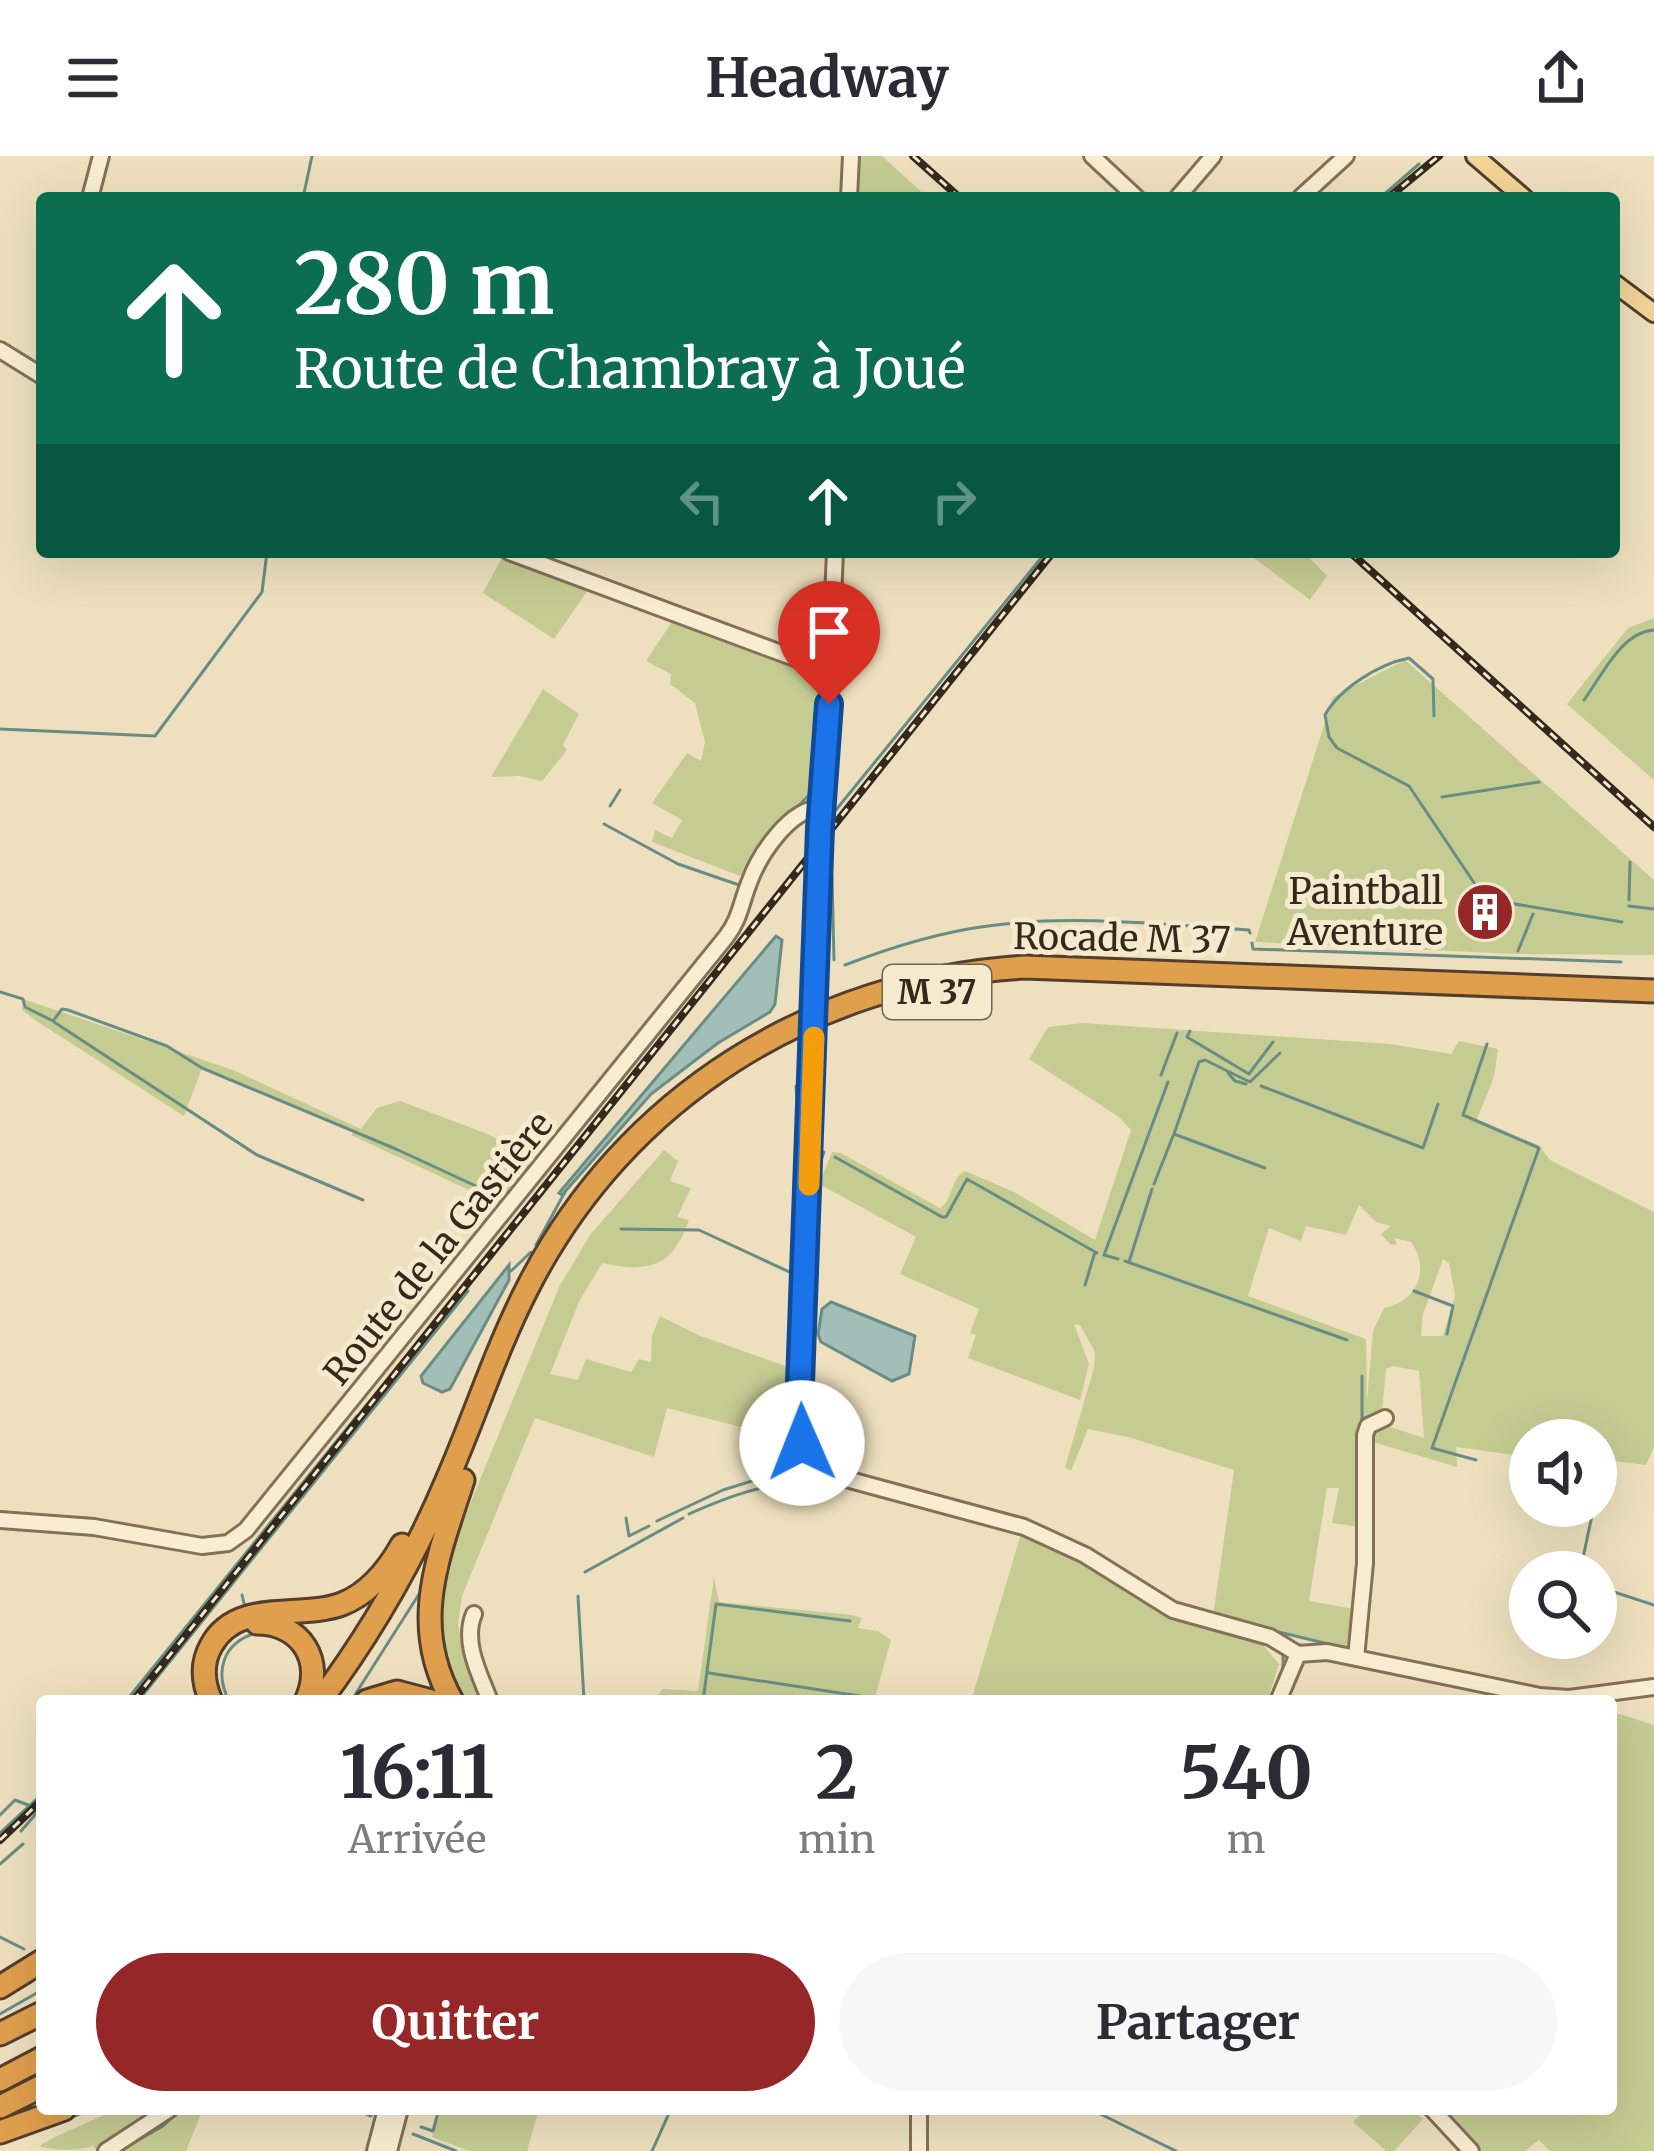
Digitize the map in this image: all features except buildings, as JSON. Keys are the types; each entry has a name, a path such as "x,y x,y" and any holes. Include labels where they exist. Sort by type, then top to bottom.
{"highway":[{"name":"Rocade M 37","path":"324,1695 394,1588 431,1516 525,1291 565,1222 646,1126 698,1084 769,1038 833,1007 937,977 1043,966 1654,992"},
{"name":"Rocade M 37","path":"342,1695 398,1611 463,1480 538,1297 577,1231 656,1137 717,1087 775,1050 838,1020 939,991 1043,981 1654,1006"},
{"name":"M 37","path":"209,1695 204,1680 206,1658 223,1630 252,1615 328,1608 364,1592 399,1551 462,1443"},
{"name":"M 37","path":"450,1695 431,1650 428,1600 463,1480"},
{"path":"218,1695 213,1679 217,1652 237,1630 262,1622 293,1632 307,1648 314,1678 308,1695"},
{"path":"0,1987 36,1965"},
{"path":"0,2003 36,1982"},
{"path":"0,2034 36,2016"},
{"path":"0,2080 36,2062"},
{"path":"0,2107 36,2089"},
{"path":"0,2132 47,2115"}],"main road":[{"path":"1475,156 1517,192"},
{"path":"1620,288 1654,313"}],"street":[{"path":"91,192 100,156"},
{"path":"850,192 851,156"},
{"path":"1092,156 1131,192"},
{"path":"1182,192 1214,156"},
{"path":"1307,192 1346,156"},
{"path":"0,350 36,372"},
{"path":"524,558 808,663 830,667"},
{"path":"835,558 799,1411 802,1443 811,1461 831,1477 973,1510 1024,1527 1085,1556 1173,1610 1270,1636 1298,1654 1327,1652 1535,1695"},
{"name":"Route de la Gastière","path":"0,1520 94,1527 202,1546 228,1543 246,1530 732,929 752,875 788,824 801,812 821,808"},
{"path":"1356,1658 1364,1563 1366,1435 1368,1426 1385,1418"},
{"path":"474,1614 470,1623 473,1656 488,1695"},
{"path":"1281,1695 1298,1654"},
{"path":"1592,1695 1654,1687"},
{"path":"106,2151 161,2115"},
{"path":"375,2151 384,2115"},
{"path":"389,2151 398,2115"},
{"path":"919,2115 919,2151"},
{"path":"1438,2115 1471,2151"}],"green space":[{"path":"857,156 882,156 921,192 855,192"},
{"path":"501,558 590,587 554,639 483,593"},
{"path":"1254,558 1310,558 1327,576 1310,600"},
{"path":"675,617 821,677 815,788 790,810 740,876 652,842 655,830 672,838 682,820 652,803 687,753 701,761 705,742 695,703 670,684 671,674 646,661"},
{"path":"1654,618 1654,780 1567,704 1628,628"},
{"path":"1405,660 1654,880 1654,955 1255,942 1333,697"},
{"path":"543,689 579,714 563,745 567,750 542,781 491,777"},
{"path":"23,999 233,1070 361,1129 377,1108 400,1101 538,1159 499,1204 351,1135 354,1132 202,1068 184,1116 38,1022 22,1010"},
{"path":"1083,1023 1390,1044 1451,1054 1459,1041 1498,1049 1494,1077 1477,1119 1538,1145 1550,1160 1654,1212 1654,1447 1646,1465 1617,1461 1617,1419 1509,1419 1509,1454 1456,1447 1457,1467 1366,1440 1359,1527 1332,1523 1339,1488 1327,1488 1309,1601 1354,1609 1349,1649 1213,1616 1234,1470 1088,1429 1071,1471 1065,1467 1094,1368 1095,1352 1080,1325 1074,1324 1089,1364 1080,1400 968,1358 979,1309 900,1274 916,1237 819,1184 832,1152 841,1153 940,1208 965,1171 1014,1192 1095,1240 1131,1130 1119,1117 1029,1059 1048,1027","holes":["1359,1205 1376,1222 1391,1226 1381,1234 1391,1245 1397,1244 1394,1238 1411,1242 1420,1263 1412,1292 1384,1308 1373,1331 1367,1401 1366,1339 1248,1296 1269,1228 1301,1241 1306,1226 1346,1235","1443,1259 1449,1263 1455,1295 1443,1336 1421,1336 1423,1314","1386,1369 1419,1371 1424,1438 1381,1424"]},
{"path":"664,1150 678,1161 670,1181 691,1188 677,1217 689,1220 676,1247 647,1266 602,1263 579,1302 550,1374 578,1380 586,1359 631,1372 639,1359 651,1362 652,1336 660,1316 698,1335 791,1368 791,1419 784,1431 772,1435 667,1408 654,1457 535,1418 462,1596 458,1625 477,1695 457,1695 437,1647 445,1565 560,1285 590,1235"},
{"path":"1021,1534 1082,1561 1174,1618 1262,1644 1279,1664 1269,1695 973,1695"},
{"path":"714,1577 719,1602 852,1615 862,1618 858,1628 878,1631 891,1640 876,1695 658,1695 663,1689 698,1691"},
{"path":"1617,1714 1654,1725 1654,2151 1550,2151 1539,2140 1525,2151 1479,2151 1446,2115 1617,2115"},
{"path":"103,2115 161,2115 106,2151 93,2146 66,2150 40,2146"},
{"path":"172,2115 201,2115 186,2151 114,2151"},
{"path":"438,2115 537,2115 527,2151 469,2151 432,2137"},
{"path":"1360,2115 1419,2115 1423,2119 1394,2151 1386,2151 1353,2122"}],"water":[{"path":"776,936 782,940 775,1004 770,1012 718,1043 651,1094 559,1193"},
{"path":"509,1265 509,1280 450,1389 442,1392 423,1383 421,1376"},
{"path":"831,1302 915,1336 909,1374 892,1381 821,1342 822,1309"}],"waterway":[{"path":"304,192 312,156"},
{"path":"1387,192 1419,164"},
{"path":"0,729 155,736 262,592 266,558"},
{"path":"831,816 1041,558"},
{"path":"679,608 816,659 823,655"},
{"path":"1584,700 1622,647 1654,630"},
{"path":"1434,716 1433,679 1409,658 1361,679 1325,715 1329,737 1337,748 1409,786 1485,899 1622,922"},
{"path":"1442,797 1539,782"},
{"path":"791,813 818,786"},
{"path":"610,806 620,790"},
{"path":"604,824 678,864 739,885 741,890"},
{"path":"1629,900 1630,862"},
{"path":"832,876 834,960"},
{"path":"1629,906 1654,909"},
{"path":"1518,951 1533,914"},
{"path":"845,965 934,936 1020,923 1118,922 1250,933"},
{"path":"588,1121 736,936"},
{"path":"1252,943 1253,949 1621,962"},
{"path":"0,992 23,999 25,1007 53,1021 62,1009 68,1010 167,1046 202,1068 506,1200"},
{"path":"54,1022 257,1155 363,1200"},
{"path":"1190,1031 1187,1037 1249,1074 1273,1042"},
{"path":"1161,1075 1177,1033"},
{"path":"1476,1460 1432,1448 1539,1148 1463,1115 1487,1044"},
{"path":"1265,1168 1174,1134 1199,1062 1205,1060 1250,1082 1280,1053"},
{"path":"1228,1073 1246,1084"},
{"path":"1104,1255 1168,1082"},
{"path":"796,1086 802,1171"},
{"path":"1261,1086 1423,1148 1438,1104"},
{"path":"1154,1184 1173,1136"},
{"path":"818,1169 824,1152"},
{"path":"835,1157 942,1217 967,1179 1097,1253"},
{"path":"814,1200 815,1179"},
{"path":"1129,1262 1152,1189"},
{"path":"536,1245 565,1192"},
{"path":"621,1229 699,1230 798,1276"},
{"path":"812,1266 813,1237"},
{"path":"511,1271 531,1252"},
{"path":"1085,1285 1095,1252"},
{"path":"1104,1255 1118,1259"},
{"path":"1125,1261 1347,1340"},
{"path":"810,1313 811,1278"},
{"path":"143,1695 468,1291"},
{"path":"1414,1291 1453,1306 1447,1334"},
{"path":"1362,1376 1362,1426"},
{"path":"131,1695 357,1416"},
{"path":"794,1419 800,1469"},
{"path":"775,1474 786,1472"},
{"path":"657,1521 723,1490 768,1476"},
{"path":"689,1514 767,1487 807,1482 849,1487"},
{"path":"626,1518 629,1536 649,1526"},
{"path":"585,1572 683,1518"},
{"path":"1584,1551 1590,1527"},
{"path":"1056,1534 1102,1558"},
{"path":"355,1695 421,1591"},
{"path":"1617,1593 1654,1605"},
{"path":"242,1595 245,1607"},
{"path":"578,1596 584,1695"},
{"path":"704,1695 716,1604 850,1621"},
{"path":"1182,1620 1214,1628"},
{"path":"1258,1627 1349,1649"},
{"path":"226,1695 224,1660 236,1644 256,1633"},
{"path":"1283,1652 1283,1672"},
{"path":"709,1673 853,1695"},
{"path":"0,1815 15,1800 28,1805"},
{"path":"0,1833 36,1800"},
{"path":"21,1831 36,1814"},
{"path":"0,1864 23,1844"},
{"path":"0,1937 24,1949"},
{"path":"0,1974 36,1951"},
{"path":"0,2014 36,1993"},
{"path":"49,2127 77,2115"},
{"path":"119,2151 175,2115"},
{"path":"421,2127 433,2131 437,2115"},
{"path":"652,2151 668,2115"},
{"path":"1102,2115 1176,2151"},
{"path":"926,2125 926,2151"},
{"path":"413,2134 456,2151"}],"railway":[{"path":"913,156 953,192"},
{"path":"1395,192 1439,156"},
{"path":"138,1695 1048,558"},
{"path":"1357,558 1654,827"},
{"path":"0,1840 36,1806"}],"slow traffic":[{"path":"809,1185 814,1037"}],"place":[{"name":"Paintball Aventure","path":"1485,912"}],"route":[{"path":"802,1443 799,1411 820,828 829,704"}]}
